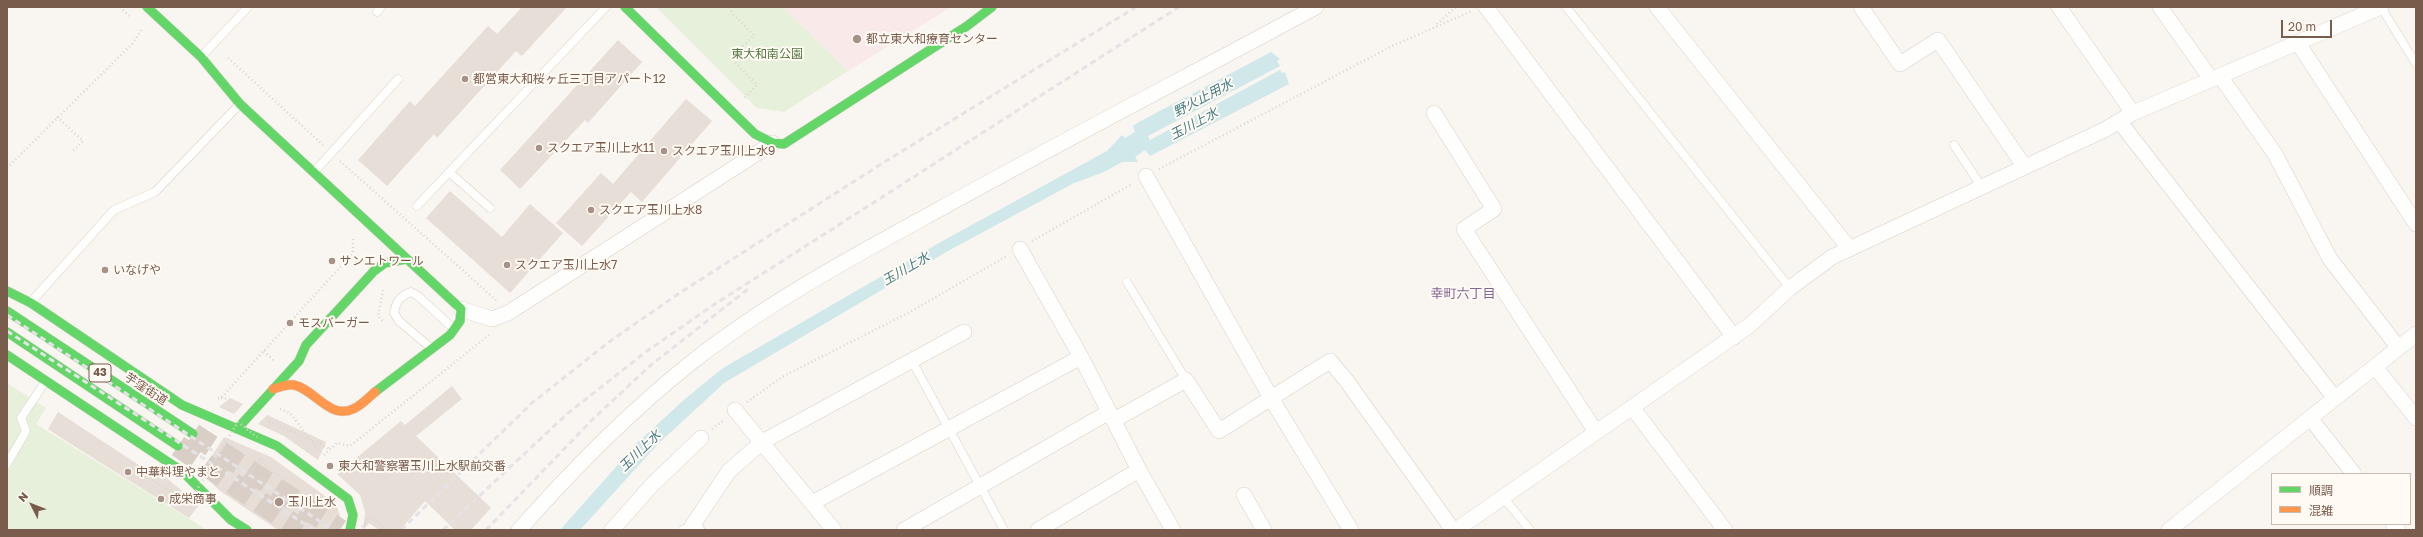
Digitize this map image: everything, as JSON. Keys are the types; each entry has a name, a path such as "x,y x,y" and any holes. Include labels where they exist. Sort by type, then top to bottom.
{"street":[{"path":"147,7 201,57 240,104 315,171 461,309 492,319 508,313 773,143"},
{"path":"625,7 755,134 773,143 784,144 791,141 967,26 992,7"},
{"path":"520,530 575,470 624,422 686,367 723,339 846,260 1316,7"},
{"path":"1657,7 1849,248"},
{"path":"1861,7 1900,64 1938,40 2024,166"},
{"path":"2059,7 2133,114"},
{"path":"2160,7 2275,154 2330,259 2398,347"},
{"path":"1456,530 1750,326 1790,288 1832,257 2133,114 2381,7"},
{"path":"1480,8 1734,337"},
{"path":"2298,43 2416,224"},
{"path":"1434,113 1494,209 1464,230 1596,432"},
{"path":"2119,121 2334,398"},
{"path":"1146,176 1272,398 1351,530"},
{"path":"376,269 382,252 383,243 380,234"},
{"path":"1020,249 1081,357 1139,470 1173,530"},
{"path":"237,429 299,361 306,345 376,269 385,263 407,259"},
{"path":"7,291 31,303 182,405 277,446 333,486 348,499 353,515 350,530"},
{"path":"273,389 286,384 295,384 307,389 334,410 352,410 450,335 460,321 461,309"},
{"name":"芋窪街道","path":"7,311 193,434"},
{"name":"43","path":"7,332 178,446"},
{"path":"690,529 729,471 762,442 964,332"},
{"path":"2169,530 2416,334"},
{"path":"7,355 183,472 231,520 247,530"},
{"path":"812,503 1081,357"},
{"path":"299,361 302,376 307,389"},
{"path":"904,530 980,486 1112,416 1186,380 1219,432 1330,361 1346,380 1453,530"},
{"path":"2375,367 2416,418"},
{"path":"1632,407 1726,530"},
{"path":"735,410 834,530"},
{"path":"2311,418 2353,473"},
{"path":"612,530 652,485 701,438"},
{"path":"1038,530 1139,470"},
{"path":"1244,495 1264,530"}],"lane":[{"path":"201,57 248,7"},
{"path":"417,206 606,7"},
{"path":"1566,7 1790,288"},
{"path":"2381,7 2416,64"},
{"path":"315,171 398,79"},
{"path":"31,303 114,210 155,192 240,104"},
{"path":"1954,145 1981,186"},
{"path":"449,172 490,208"},
{"path":"1127,282 1186,380"},
{"path":"431,349 400,321 394,313 396,304 404,295 411,292 418,296 454,329"},
{"path":"912,361 1004,530"},
{"path":"7,464 26,432 21,418 46,380"},
{"path":"1503,497 1530,530"}],"path":[{"path":"120,7 132,18"},
{"path":"730,7 733,14 754,35 731,58 757,85 733,111"},
{"path":"1435,27 1456,7"},
{"path":"701,438 735,410 782,377 908,313 1146,176 1392,46 1480,8"},
{"path":"137,23 149,33"},
{"path":"7,168 132,44"},
{"path":"57,118 84,141 73,151"},
{"path":"221,398 353,253 353,232"},
{"path":"213,398 229,399"},
{"path":"270,421 330,449"},
{"path":"190,501 238,422 257,437"},
{"path":"232,497 262,455"},
{"path":"215,460 227,468"},
{"path":"258,461 280,476"},
{"path":"360,530 369,517 390,530"}],"shaded area":[{"name":"都立東大和療育センター","path":"783,7 951,7 848,71"}],"green space":[{"name":"東大和南公園","path":"656,7 783,7 848,71 784,112 757,108"},
{"path":"7,383 46,408 36,424 207,530 7,530"}],"water":[{"name":"野火止用水","path":"1271,52 1280,59 1277,61 1280,66 1148,136 1150,140 1280,70 1282,73 1285,72 1289,84 1150,156 1145,150 1135,157 1138,162 1122,162 1104,172 1074,183 948,251 724,383 658,444 580,530 560,530 639,441 685,399 723,368 946,239 1107,151 1122,135 1125,138 1135,132 1133,126 1139,122"}],"building":[{"name":"都営東大和桜ヶ丘三丁目アパート12","path":"522,7 567,7 522,56 516,51 437,138 434,134 387,186 358,160 410,101 415,106 488,26 497,34"},
{"path":"618,40 642,62 588,123 585,120 520,189 500,170"},
{"path":"686,99 712,121 642,202 631,192 582,246 556,223 601,173 613,184"},
{"name":"スクエア玉川上水7","path":"450,191 502,237 530,204 563,233 510,293 426,218"},
{"path":"452,386 462,399 416,436 491,508 471,530 455,530 425,501 400,530 379,530 369,523 363,530 365,512 360,495 337,474 401,421 405,425"},
{"path":"230,398 243,404 234,414 219,407"},
{"path":"58,412 154,475 157,470 199,505 189,518 66,441 48,429"},
{"path":"267,415 326,442 318,460 284,436 258,424"},
{"path":"224,437 271,457 325,496 337,506 340,516 338,530 278,530 220,491 201,473"}],"tunnel":[{"path":"193,434 340,530"},
{"path":"178,446 301,530"}],"railway":[{"path":"401,530 532,403 609,342 678,294 886,161 1136,7"},
{"path":"443,530 567,414 647,351 712,306 1179,7"},
{"path":"486,530 593,419 651,365 748,289"},
{"path":"7,315 333,530"},
{"path":"7,331 314,530"}],"traffic: fast":[{"path":"147,7 201,57 240,104 461,309 460,321 450,335 375,392"},
{"path":"625,7 755,134 773,143 784,144 967,26 992,7"},
{"path":"237,429 299,361 306,345 374,271 385,263 407,259"},
{"path":"7,291 31,303 182,405 277,446 348,499 353,515 350,530"},
{"path":"7,311 193,434"},
{"path":"7,332 178,446"},
{"path":"7,355 183,472 231,520 247,530"}],"traffic: slow":[{"path":"273,389 286,385 294,385 308,392 329,407 345,411 359,406 375,392"}],"place":[{"name":"都立東大和療育センター","path":"857,39"},
{"name":"都営東大和桜ヶ丘三丁目アパート12","path":"465,79"},
{"name":"スクエア玉川上水11","path":"539,148"},
{"name":"スクエア玉川上水9","path":"664,151"},
{"name":"スクエア玉川上水8","path":"591,210"},
{"name":"サンエトワール","path":"332,261"},
{"name":"スクエア玉川上水7","path":"507,265"},
{"name":"いなげや","path":"105,270"},
{"name":"モスバーガー","path":"290,323"},
{"name":"東大和警察署玉川上水駅前交番","path":"330,466"},
{"name":"中華料理やまと","path":"128,472"},
{"name":"成栄商事","path":"161,499"},
{"name":"玉川上水","path":"279,502"}],"district":[{"name":"幸町六丁目","path":"1463,294"}]}
